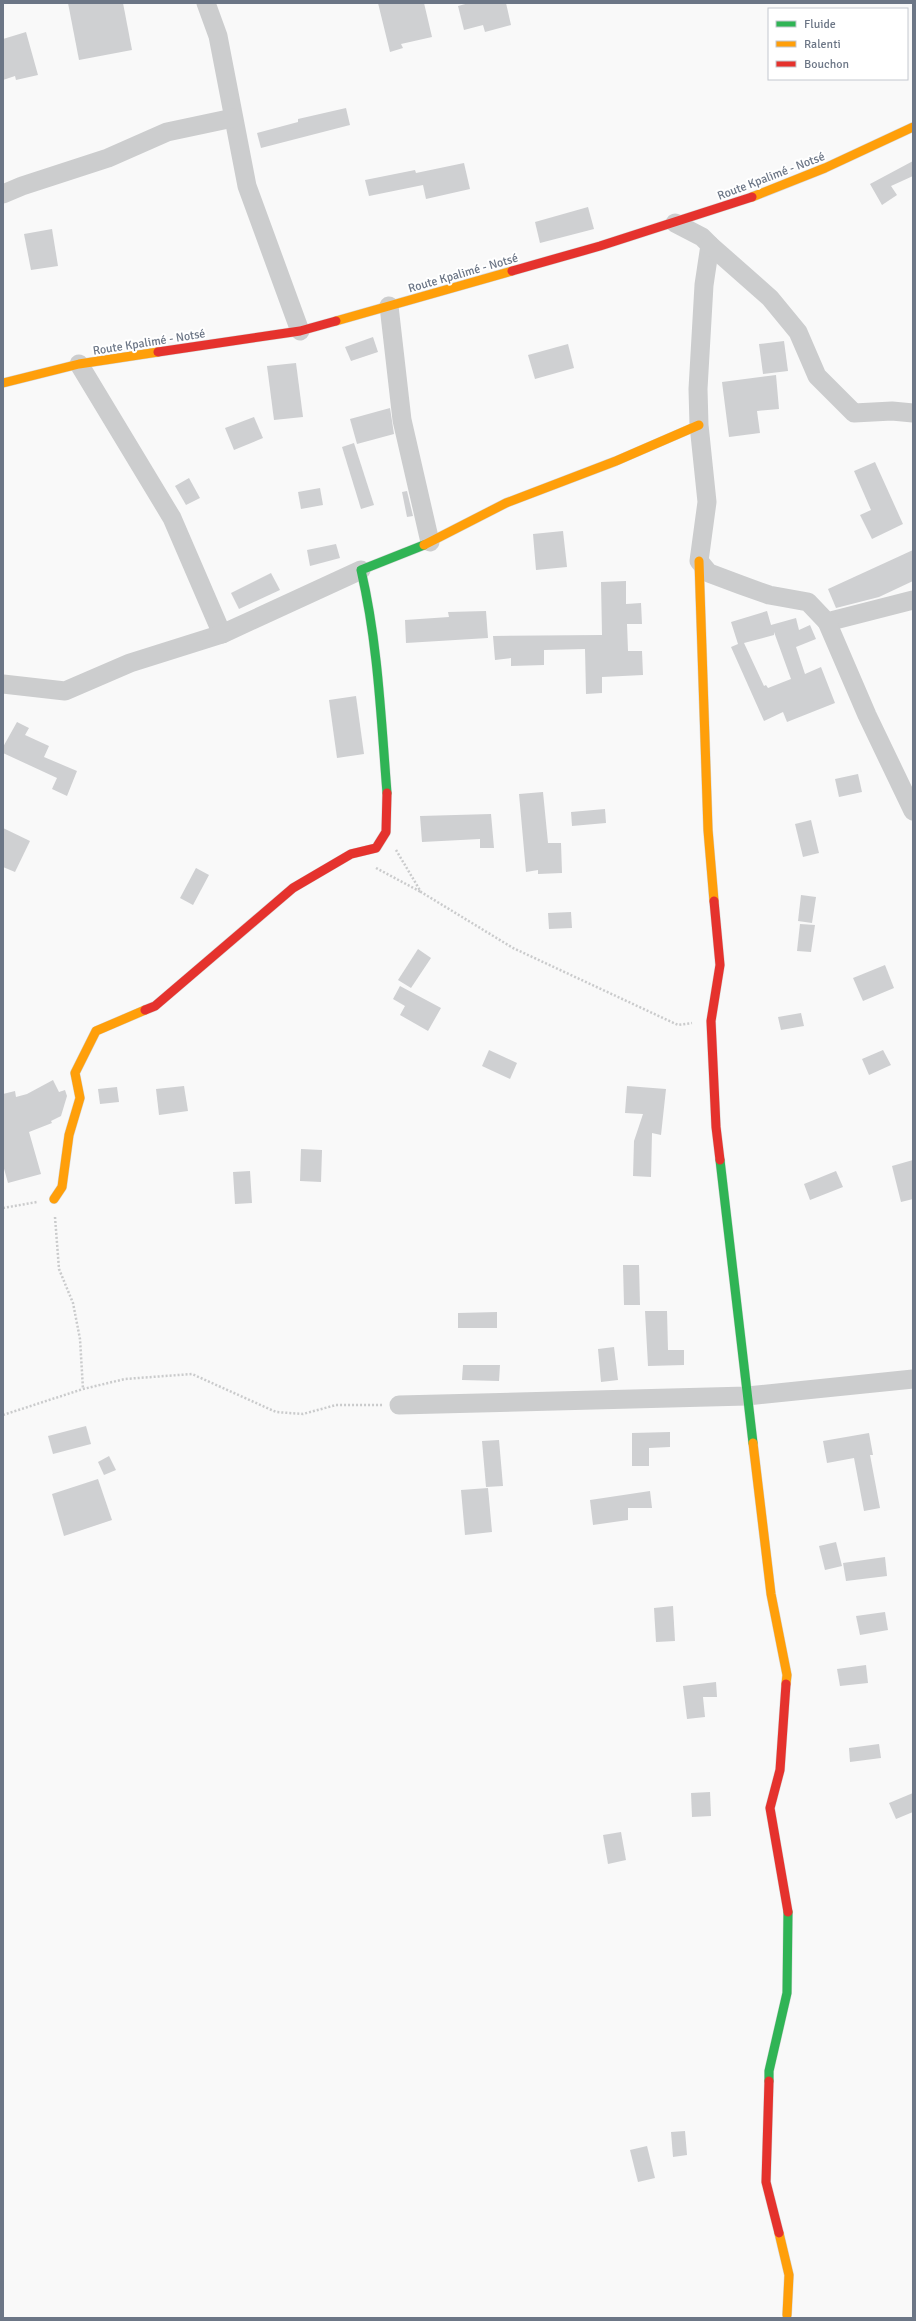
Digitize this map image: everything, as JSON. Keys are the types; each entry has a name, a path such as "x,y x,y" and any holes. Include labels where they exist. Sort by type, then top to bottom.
{"street":[{"path":"206,3 218,36 247,186 300,331"},
{"path":"3,194 22,186 108,158 167,132 234,118"},
{"name":"Route Kpalimé - Notsé","path":"3,383 79,364 300,331 389,306 675,223 745,200 825,168 913,127"},
{"path":"675,223 702,237 770,298 798,332 817,376 854,413 892,411 913,413"},
{"path":"710,245 704,292 698,389 699,425 707,502 699,561 708,830 720,965 711,1021 716,1127 747,1396 771,1594 787,1675 780,1770 770,1808 788,1906 788,1993 770,2071 766,2182 789,2275 788,2315"},
{"path":"389,306 402,420 430,542"},
{"path":"79,364 172,518 222,634"},
{"path":"3,684 65,691 130,663 222,634 361,570 430,542 506,503 616,461 699,425"},
{"path":"699,561 709,572 741,586 769,595 808,602 827,622 867,715 913,811"},
{"path":"54,1199 62,1187 69,1135 80,1098 75,1073 96,1031 155,1006 292,888 350,854 376,848 386,832 388,807 377,670 368,601 361,570"},
{"path":"827,622 913,600"},
{"path":"399,1405 747,1396 913,1379"}],"path":[{"path":"386,832 421,892"},
{"path":"350,854 421,892 513,948 678,1025 711,1021"},
{"path":"3,1208 54,1199 59,1269 72,1303 80,1339 83,1388"},
{"path":"3,1415 83,1388 125,1379 192,1374 276,1412 303,1414 336,1405 399,1405"}],"building":[{"path":"68,3 123,3 132,50 79,60"},
{"path":"378,3 424,3 432,37 401,44 403,48 390,52"},
{"path":"469,3 506,3 511,25 485,32 483,25 464,30 458,6"},
{"path":"26,32 38,75 16,80 15,76 3,80 3,39"},
{"path":"346,108 350,125 261,148 257,133 298,122 298,119"},
{"path":"913,161 913,176 891,186 897,195 882,205 870,184"},
{"path":"464,163 470,189 426,199 423,185 369,196 365,180 415,170 416,173"},
{"path":"588,207 594,229 540,243 535,222"},
{"path":"52,229 58,266 31,270 24,234"},
{"path":"373,337 378,352 351,361 345,347"},
{"path":"784,341 788,371 763,374 759,344"},
{"path":"568,344 574,368 535,379 528,355"},
{"path":"296,363 303,417 274,420 267,366"},
{"path":"776,375 779,409 757,411 760,433 729,437 722,382"},
{"path":"390,408 394,434 357,444 350,419"},
{"path":"254,417 263,438 234,450 225,428"},
{"path":"354,443 374,505 361,509 342,447"},
{"path":"875,462 903,524 872,539 860,515 871,510 854,471"},
{"path":"189,478 200,498 186,505 175,486"},
{"path":"320,488 323,505 301,509 298,492"},
{"path":"407,491 413,516 407,517 402,492"},
{"path":"563,531 567,567 536,570 533,534"},
{"path":"336,544 340,558 310,566 307,550"},
{"path":"913,550 913,581 879,597 836,608 828,589"},
{"path":"271,573 280,590 239,609 231,593"},
{"path":"626,581 626,604 641,603 642,624 627,624 628,651 642,651 643,675 602,677 602,693 586,694 585,649 544,650 544,665 511,666 511,658 495,660 493,636 602,635 601,582"},
{"path":"486,611 488,638 406,643 405,620 449,617 448,612"},
{"path":"767,611 771,625 796,618 799,630 810,625 816,639 796,647 805,674 821,667 835,703 787,722 783,712 764,721 731,647 738,644 731,622","holes":["774,632 791,679 768,688 766,685 764,686 744,643 774,635"]},
{"path":"356,696 364,754 337,758 329,700"},
{"path":"17,722 29,728 25,735 49,746 44,757 77,771 67,796 52,789 57,778 3,753 3,747"},
{"path":"858,774 862,792 839,797 835,779"},
{"path":"543,792 548,843 561,843 562,873 538,874 538,870 526,872 519,794"},
{"path":"605,809 606,823 572,826 571,812"},
{"path":"491,814 494,848 480,848 480,839 422,842 420,816"},
{"path":"811,820 819,853 803,857 795,824"},
{"path":"3,828 30,841 15,872 3,867"},
{"path":"196,868 209,875 193,905 180,898"},
{"path":"801,895 816,897 812,923 798,921"},
{"path":"571,912 572,928 549,929 548,913"},
{"path":"800,924 815,925 811,952 797,951"},
{"path":"418,949 431,958 411,988 398,980"},
{"path":"885,965 894,988 863,1001 853,978"},
{"path":"400,986 441,1008 428,1031 400,1015 405,1006 393,999"},
{"path":"801,1013 804,1026 781,1030 778,1017"},
{"path":"489,1050 517,1063 510,1079 482,1066"},
{"path":"883,1050 891,1065 869,1075 862,1059"},
{"path":"53,1080 59,1092 65,1090 67,1096 61,1116 51,1121 52,1123 29,1132 41,1174 8,1183 3,1165 3,1094 15,1091 16,1097 27,1094"},
{"path":"184,1086 188,1111 159,1115 156,1089"},
{"path":"627,1086 666,1089 661,1135 652,1133 651,1177 633,1176 634,1141 643,1114 625,1113"},
{"path":"117,1087 119,1102 100,1104 98,1089"},
{"path":"301,1149 322,1150 321,1182 300,1181"},
{"path":"913,1160 913,1199 901,1202 892,1166"},
{"path":"250,1171 252,1203 235,1204 233,1172"},
{"path":"836,1171 843,1187 810,1200 804,1184"},
{"path":"623,1265 639,1265 640,1305 624,1305"},
{"path":"645,1311 667,1311 668,1350 684,1350 684,1365 648,1366"},
{"path":"497,1312 497,1328 458,1328 458,1313"},
{"path":"614,1347 618,1380 601,1382 598,1349"},
{"path":"463,1365 500,1365 499,1381 462,1380"},
{"path":"86,1426 91,1444 53,1454 48,1436"},
{"path":"670,1432 670,1447 649,1448 649,1466 632,1466 632,1433"},
{"path":"869,1433 873,1455 870,1455 880,1508 864,1511 854,1458 827,1463 823,1441"},
{"path":"499,1440 503,1486 486,1487 482,1441"},
{"path":"109,1456 116,1470 104,1475 98,1462"},
{"path":"98,1479 112,1520 64,1536 52,1494"},
{"path":"488,1488 492,1532 465,1535 461,1490"},
{"path":"650,1491 652,1508 628,1508 628,1520 593,1525 590,1500"},
{"path":"836,1542 842,1566 825,1570 819,1546"},
{"path":"885,1557 887,1576 846,1581 843,1563"},
{"path":"673,1606 675,1641 656,1642 654,1608"},
{"path":"885,1612 888,1630 860,1635 856,1616"},
{"path":"866,1665 868,1683 840,1686 837,1669"},
{"path":"716,1682 717,1697 703,1697 705,1717 687,1719 683,1686"},
{"path":"879,1744 881,1758 850,1762 849,1748"},
{"path":"710,1792 711,1816 692,1817 691,1793"},
{"path":"913,1793 913,1812 896,1819 889,1803"},
{"path":"621,1832 626,1860 608,1864 603,1835"},
{"path":"685,2131 687,2155 673,2157 671,2132"},
{"path":"647,2146 655,2178 638,2182 630,2150"}],"traffic: fast":[{"path":"387,793 375,653 367,597 361,570 424,545"},
{"path":"720,1160 753,1443"},
{"path":"769,2081 769,2071 787,1993 788,1912"}],"traffic: slow":[{"path":"752,197 825,168 913,127"},
{"path":"336,321 512,271"},
{"path":"3,383 79,364 158,352"},
{"path":"424,545 506,503 616,461 699,425"},
{"path":"699,561 708,830 714,901"},
{"path":"54,1199 62,1187 69,1135 80,1098 75,1073 96,1031 145,1010"},
{"path":"753,1443 771,1594 787,1675 786,1684"},
{"path":"779,2233 789,2275 787,2315"}],"traffic: jam":[{"path":"512,271 600,246 752,197"},
{"path":"158,352 300,331 336,321"},
{"path":"145,1010 155,1006 293,888 351,854 376,848 386,832 387,793"},
{"path":"714,901 720,965 711,1021 716,1127 720,1160"},
{"path":"786,1684 780,1770 770,1808 788,1912"},
{"path":"769,2081 766,2182 779,2233"}]}
